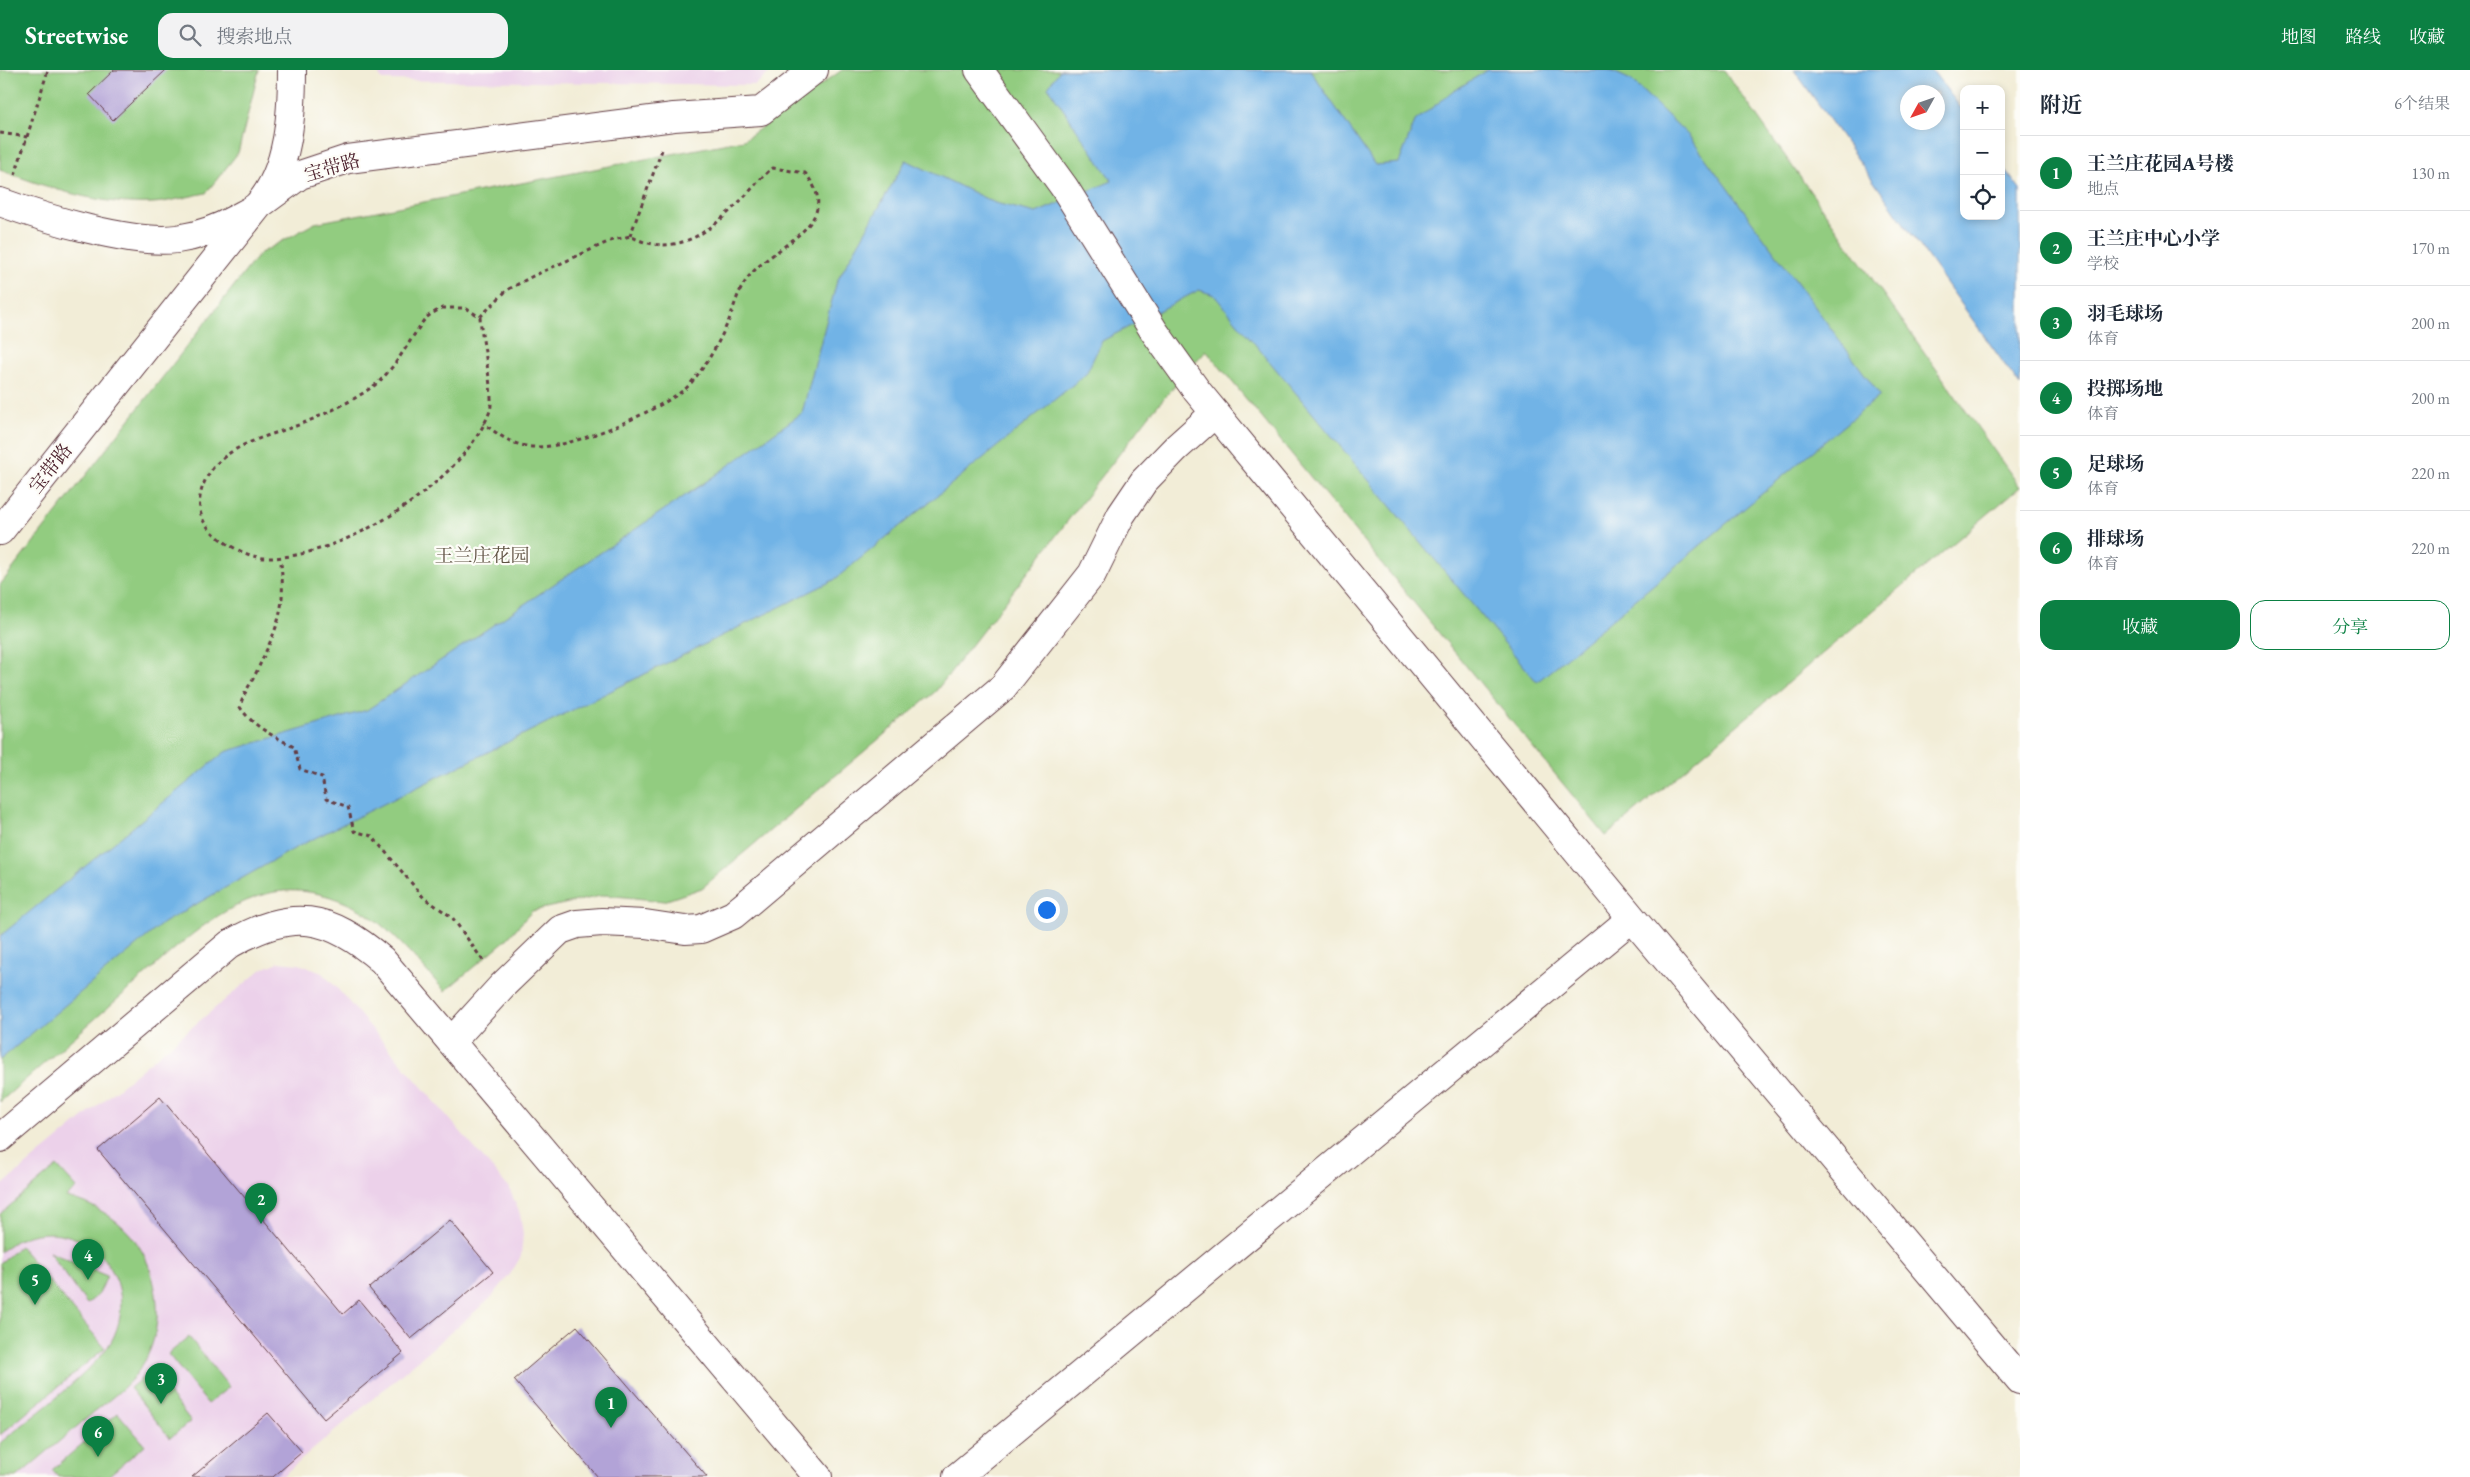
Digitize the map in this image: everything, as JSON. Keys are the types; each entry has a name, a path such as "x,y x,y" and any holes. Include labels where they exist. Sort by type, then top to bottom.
{"street":[{"path":"3,203 67,223 142,238 175,239 202,234 230,222 259,205 274,182 283,153 290,114 292,70"},
{"name":"宝带路","path":"0,531 259,205 300,175 348,159 674,117 761,111 814,70"},
{"path":"979,70 1064,187 1154,331 1215,413 1632,918 2020,1380"},
{"path":"451,1042 502,986 560,930 577,924 602,922 645,924 685,930 701,929 733,914 745,906 1003,687 1092,574 1121,515 1144,482 1176,448 1215,413"},
{"path":"957,1477 1632,918"},
{"path":"0,1138 230,944 254,930 279,922 302,920 329,925 357,939 382,960 818,1477"}],"path":[{"path":"3,203 27,137 48,70"},
{"path":"630,236 674,117"},
{"path":"0,133 27,137"},
{"path":"480,317 465,308 442,308 426,318 394,365 376,384 354,398 302,424 235,448 214,467 202,486 200,504 204,521 220,538 240,552 265,558 322,548 379,522 433,486 457,463 483,423 490,410 488,366 481,337 480,317 507,290 610,241 630,236 644,243 659,245 686,242 705,233 721,219 763,174 773,168 805,173 815,185 818,204 812,219 803,233 759,264 745,281 715,347 699,373 683,392 632,420 554,447 526,446 502,437 483,423"},
{"path":"281,563 284,592 280,618 254,677 242,696 240,708 247,718 264,731 294,747 300,769 322,777 326,799 348,807 354,831 372,836 424,898 452,917 502,986"}],"shaded area":[{"path":"376,70 773,70 755,85 382,80"},
{"path":"279,962 299,964 322,973 509,1188 520,1214 523,1234 521,1256 511,1273 492,1297 281,1477 0,1477 0,1187 262,969"}],"green space":[{"path":"0,70 259,70 238,153 206,193 153,203 133,203 94,199 56,189 0,170"},
{"name":"王兰庄花园","path":"842,70 1724,70 2020,487 1606,836 1206,350 1151,413 936,691 702,888 664,901 605,895 532,911 507,939 445,991 399,941 373,918 359,909 335,898 316,893 286,891 266,894 228,910 192,934 0,1102 0,585 259,254 315,223 744,140"},
{"path":"57,1166 77,1188 66,1197 92,1206 115,1220 125,1229 142,1251 153,1279 156,1294 157,1323 149,1352 133,1378 122,1389 17,1477 0,1477 0,1443 63,1392 107,1349 114,1336 121,1310 118,1285 108,1264 91,1248 71,1237 48,1233 23,1238 0,1252 0,1214"},
{"path":"20,1246 105,1348 0,1435 0,1263"},
{"path":"49,1252 107,1276 99,1294 87,1304"},
{"path":"189,1337 229,1387 208,1404 168,1354"},
{"path":"151,1371 191,1421 170,1438 130,1388"},
{"path":"118,1413 145,1445 107,1477 58,1477 52,1470"}],"water":[{"path":"1060,70 1310,70 1375,165 1399,163 1415,121 1455,90 1488,70 1609,70 1631,80 1689,136 1880,395 1537,682 1214,295 1199,290 1102,341 1086,374 834,580 299,846 163,923 0,1060 0,936 225,752 367,710 707,481 802,413 837,281 906,160 995,203 1036,213 1112,181 1048,87"},
{"path":"1794,70 1932,70 1943,85 1900,85 1900,130 1945,130 1945,87 1960,107 1960,220 2005,220 2005,168 2020,189 2020,386"}],"building":[{"path":"114,70 166,70 113,120 89,94"},
{"path":"160,1097 343,1314 359,1300 403,1353 324,1419 98,1150"},
{"path":"450,1220 493,1272 411,1339 369,1288"},
{"path":"577,1326 707,1477 598,1477 514,1380"},
{"path":"268,1413 302,1452 273,1477 192,1477"}],"place":[{"name":"王兰庄中心小学","path":"261,1224"},
{"name":"投掷场地","path":"88,1280"},
{"name":"足球场","path":"35,1305"},
{"name":"羽毛球场","path":"161,1404"},
{"name":"王兰庄花园A号楼","path":"611,1428"},
{"name":"排球场","path":"98,1457"}]}
